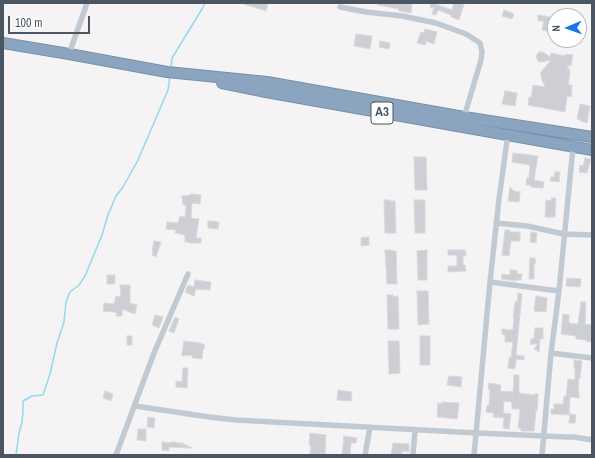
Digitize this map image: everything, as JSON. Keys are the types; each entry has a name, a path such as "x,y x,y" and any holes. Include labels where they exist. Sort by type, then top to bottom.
{"highway":[{"name":"A3","path":"3,43 170,72 266,92 507,136 592,150"},
{"name":"A3","path":"170,72 267,82 464,117 592,137"}],"street":[{"path":"69,54 87,3"},
{"path":"340,7 366,12 402,16 436,24 466,34 480,44 482,52 481,60 464,117"},
{"path":"474,455 496,223 507,136 510,124"},
{"path":"542,455 550,353 559,291 573,147"},
{"path":"496,223 527,226 564,234 592,234"},
{"path":"116,455 154,353 188,274"},
{"path":"490,282 559,291"},
{"path":"550,353 592,358"},
{"path":"135,406 236,420 574,437 592,440"},
{"path":"365,455 370,427"},
{"path":"413,455 415,430"}],"building":[{"path":"244,3 268,3 266,11"},
{"path":"378,3 412,3 411,13 378,5"},
{"path":"431,3 452,10 454,3 464,4 459,20 438,10 436,15 432,14 434,8 430,8"},
{"path":"504,10 514,14 512,19 502,16"},
{"path":"538,15 547,17 547,31 542,30 544,21 538,21"},
{"path":"425,29 437,32 434,44 426,41 425,45 417,43 421,32 424,33"},
{"path":"356,34 372,36 370,49 354,46"},
{"path":"380,41 390,43 389,49 379,47"},
{"path":"539,52 543,52 550,57 551,53 565,56 565,54 573,55 571,66 567,65 570,72 568,85 572,85 572,91 571,97 567,96 565,112 528,105 529,97 531,98 533,85 545,87 541,77 541,72 551,60 541,62 538,61 536,56"},
{"path":"505,91 517,93 515,106 502,104"},
{"path":"580,104 590,106 587,123 577,119"},
{"path":"513,153 538,156 534,180 544,182 543,188 526,185 527,178 529,178 530,165 512,162"},
{"path":"414,157 426,157 427,190 415,190"},
{"path":"585,158 591,159 587,173 579,172 580,165 583,166"},
{"path":"555,172 560,172 559,182 550,181 551,177 554,177"},
{"path":"510,187 514,191 520,192 519,202 508,201"},
{"path":"191,194 201,195 200,204 192,203 191,218 199,219 196,238 201,238 201,243 185,242 185,235 175,233 176,230 166,229 167,222 178,223 180,216 185,217 186,205 183,205 182,196"},
{"path":"552,198 556,198 555,217 545,217 546,200 551,201"},
{"path":"384,200 395,201 396,233 385,233"},
{"path":"414,200 425,200 425,233 415,233"},
{"path":"208,221 219,222 218,229 208,228"},
{"path":"505,230 510,230 510,232 520,232 520,241 511,241 509,256 502,255"},
{"path":"531,232 537,233 536,243 530,242"},
{"path":"369,237 369,245 361,246 361,238"},
{"path":"154,241 161,242 156,257 152,255"},
{"path":"385,250 396,251 397,284 387,284"},
{"path":"427,250 427,280 418,280 417,251"},
{"path":"448,250 465,250 466,256 463,256 463,265 465,265 466,271 448,272 448,266 457,266 457,255 448,255"},
{"path":"530,258 536,259 534,264 534,279 529,279"},
{"path":"510,270 517,270 517,274 522,274 521,280 516,281 501,279 502,274 510,275"},
{"path":"107,275 115,275 115,284 107,284"},
{"path":"567,278 581,279 580,287 566,286"},
{"path":"195,280 211,282 210,290 196,289 194,296 185,292 188,285 194,287"},
{"path":"120,285 130,285 130,303 137,305 135,314 122,309 122,316 116,316 117,313 103,311 104,303 114,304 116,296 121,297"},
{"path":"417,291 428,291 429,324 418,325"},
{"path":"518,293 522,294 516,355 524,356 524,360 516,359 515,369 508,368 513,342 505,342 505,335 502,334 502,329 513,330 515,302 517,302"},
{"path":"387,295 393,295 393,297 398,296 399,329 388,329"},
{"path":"536,296 547,298 546,312 534,311"},
{"path":"581,302 586,302 585,324 592,325 592,342 576,339 576,336 561,334 563,314 569,315 569,323 578,324"},
{"path":"155,315 163,317 159,328 152,325"},
{"path":"175,317 179,319 174,333 169,331"},
{"path":"535,328 543,328 543,339 540,339 539,352 534,349 538,344 530,344 531,339 534,339"},
{"path":"127,336 132,336 132,345 127,345"},
{"path":"420,336 430,336 430,365 420,365"},
{"path":"184,341 205,345 202,359 192,358 192,355 182,356"},
{"path":"388,341 399,341 400,373 389,374"},
{"path":"574,360 582,361 579,378 579,398 570,397 569,415 551,414 551,409 554,409 554,404 563,404 564,396 566,397 568,379 575,380"},
{"path":"183,368 188,368 187,388 176,387 176,381 182,382"},
{"path":"514,375 519,375 519,393 534,395 538,394 534,431 521,431 521,428 518,428 520,409 512,409 512,402 504,401 503,413 511,414 509,429 503,428 504,418 493,417 494,413 486,412 487,405 489,406 489,383 501,385 500,391 513,392"},
{"path":"449,376 462,377 461,387 447,385"},
{"path":"338,390 352,392 351,401 337,400"},
{"path":"105,391 113,394 111,401 103,398"},
{"path":"442,402 459,403 457,419 437,417 438,403 442,404"},
{"path":"570,414 576,415 575,423 569,423"},
{"path":"148,417 155,418 154,428 147,427"},
{"path":"138,429 146,429 146,441 137,440"},
{"path":"310,433 326,435 325,454 310,454"},
{"path":"344,436 357,438 356,443 351,443 350,455 342,455"},
{"path":"162,442 182,443 192,448 169,447 169,451 162,450"},
{"path":"393,443 409,444 409,452 402,451 402,454 391,455"}],"waterway":[{"path":"171,68 172,58 205,3"},
{"path":"16,455 22,422 23,401 32,396 43,395 64,322 66,302 70,292 79,285 85,276 116,196 123,187 138,160 168,90 170,76"}]}
